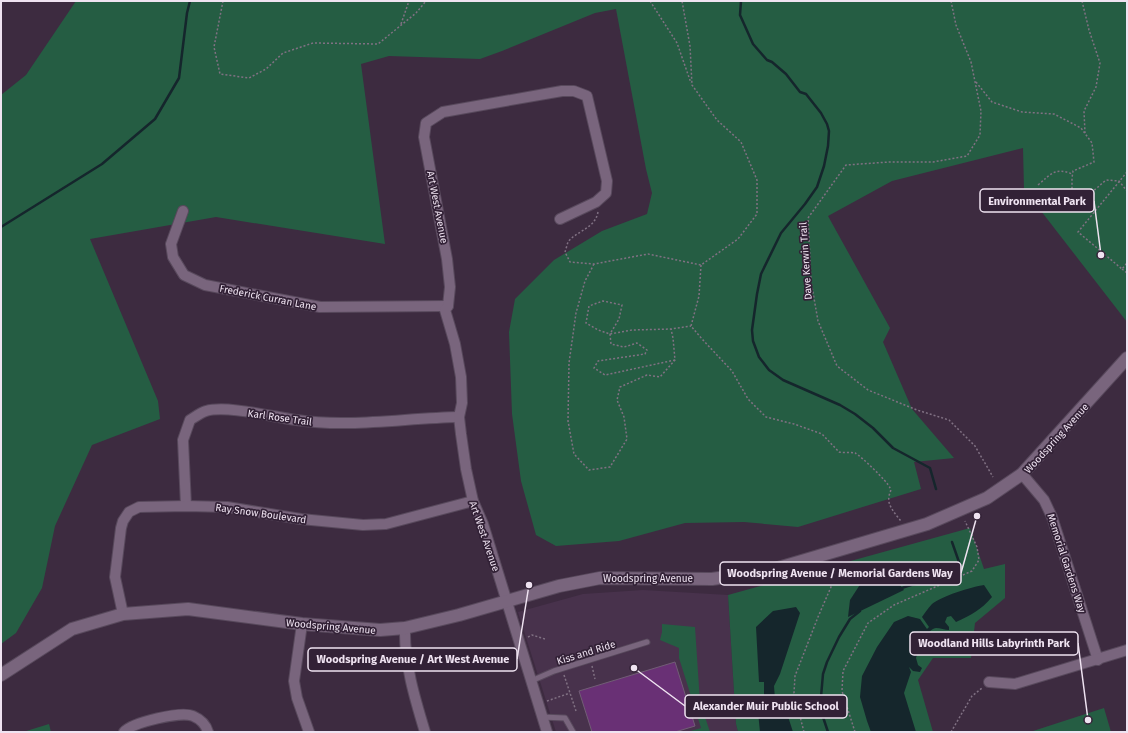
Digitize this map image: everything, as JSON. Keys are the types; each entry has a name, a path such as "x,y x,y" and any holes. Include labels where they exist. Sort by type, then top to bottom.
{"street":[{"name":"Art West Avenue","path":"547,732 507,602 473,501 466,469 460,434 459,417 462,403 460,377 455,344 445,310 448,306 450,287 447,259 424,138 426,123 443,112 562,91 574,91 587,96 607,181 606,193 596,202"},
{"path":"560,219 596,202"},
{"name":"Frederick Curran Lane","path":"183,211 171,244 173,257 184,275 205,285 320,307 448,306"},
{"name":"Woodspring Avenue","path":"1,676 72,629 122,614 188,609 302,624 380,630 404,628 459,615 559,586 600,578 712,579 768,571 927,524 988,498 1022,474 1127,358"},
{"name":"Karl Rose Trail","path":"186,506 183,440 190,420 206,411 223,409 327,423 355,423 459,417"},
{"name":"Memorial Gardens Way","path":"1022,474 1044,500 1052,516 1098,660"},
{"name":"Ray Snow Boulevard","path":"122,614 115,577 121,528 123,521 129,512 139,507 227,507 301,519 363,525 386,524 473,501"},
{"path":"302,624 294,681 297,698 309,732"},
{"path":"404,628 404,646 425,732"},
{"path":"989,682 1015,684 1127,650"},
{"path":"124,732 127,728 147,721 182,714 193,716 201,721 208,732"}],"lane":[{"name":"Kiss and Ride","path":"531,681 554,671 647,642"},
{"path":"542,717 565,718 573,732"}],"path":[{"path":"223,1 214,47 220,74 249,78 266,70 283,54 313,43 378,44 416,13 426,1"},
{"path":"401,26 409,1"},
{"path":"596,202 599,210 598,217 590,226 569,242 565,252 570,262 594,264 648,254 701,265 738,239 757,214 757,180 741,142 717,120 692,85 677,43 650,1"},
{"path":"682,1 690,46 692,85"},
{"name":"Dave Kerwin Trail","path":"951,1 956,25 971,62 981,111 980,135 967,156 933,162 889,162 846,165 808,218 812,281 818,321 837,366 868,390 917,410 949,420 976,446 993,477"},
{"path":"1082,1 1089,30 1100,63 1096,87 1084,111 1085,133"},
{"name":"Dave Kerwin Trail","path":"975,81 992,102 1022,112 1054,114 1081,128 1092,143 1094,162 1073,171 1072,174"},
{"path":"1038,185 1054,171 1060,171 1072,174 1072,191 1079,194 1089,194 1106,180 1119,181 1127,191"},
{"path":"1127,172 1078,232 1127,273"},
{"path":"1122,269 1127,263"},
{"path":"594,264 585,281 576,313 568,363 568,421 574,454 588,470 610,467 627,440 624,417 618,400 620,387 647,375 660,377 675,360 674,338 671,329"},
{"path":"691,326 699,296 701,265"},
{"path":"675,360 605,374 594,368 598,361 645,354 647,350 638,343 624,347 611,344 610,334 619,319 622,305 603,301 589,306 586,322 598,330 610,334 632,330 671,329 691,326"},
{"path":"691,326 732,371 748,399 766,417 794,424 822,434 839,452 855,453 879,474 890,488 890,503 895,514 901,521"},
{"path":"855,732 842,691 843,671 868,623 894,605 972,571 979,560 977,547 965,521"},
{"path":"804,732 794,693 795,676 834,580 836,568"},
{"path":"527,637 532,636 545,639"},
{"path":"590,660 595,679"},
{"path":"564,675 576,711"},
{"path":"951,732 972,696 989,682"},
{"path":"547,701 570,693"}],"shaded area":[{"path":"894,577 904,590 848,617 850,600 863,580"},
{"path":"984,585 992,597 988,602 976,612 956,622 951,616 947,617 945,622 949,627 949,630 936,628 932,629 923,640 916,658 918,665 922,668 920,672 913,671 909,667 911,672 904,693 916,732 871,732 860,697 862,676 877,647 894,622 908,616 920,619 927,629 929,627 922,617 932,604 957,592"},
{"path":"643,590 728,595 736,724 738,732 556,732 518,612 583,594"},
{"path":"796,607 800,613 780,674 774,686 775,699 784,704 793,732 760,732 757,702 764,697 764,682 759,682 756,627 773,611"}],"green space":[{"path":"76,1 1127,1 1127,322 1024,189 1023,148 892,181 828,216 890,328 883,342 912,409 954,458 914,462 921,489 798,527 744,522 685,523 619,541 556,546 536,535 521,481 512,414 509,332 515,299 554,260 602,231 647,214 652,193 646,169 616,9 595,13 480,59 389,56 361,64 385,244 216,217 90,239 158,401 160,419 92,445 55,526 42,588 16,633 1,644 1,95 26,75"},
{"path":"970,528 984,569 1005,564 1005,598 975,623 971,658 933,658 918,680 933,732 738,732 736,724 728,595"},
{"path":"662,624 695,627 700,702 710,732 687,732 701,728 679,658 679,648 660,640"},
{"path":"1104,708 1111,732 1030,732"},
{"path":"49,724 51,732 23,732"}],"building":[{"path":"675,662 695,726 675,732 592,732 579,691"}],"waterway":[{"path":"1,227 102,164 155,119 179,78 187,13 190,1"},
{"path":"741,1 740,15 753,44 767,60 772,62 786,74 800,92 806,94 821,113 829,131 824,166 817,187 781,233 761,274 752,330 753,341 759,357 769,370 783,380 840,405 873,428 893,448 930,468 936,489"},
{"path":"900,589 933,579 944,574 957,565 959,562 952,542"},
{"path":"828,732 820,708 823,674 839,637 850,619 860,611"}],"place":[{"name":"Environmental Park","path":"1101,255"},
{"name":"Woodspring Avenue / Memorial Gardens Way","path":"977,516"},
{"name":"Woodspring Avenue / Art West Avenue","path":"529,585"},
{"name":"Alexander Muir Public School","path":"634,668"},
{"name":"Woodland Hills Labyrinth Park","path":"1088,720"}]}
